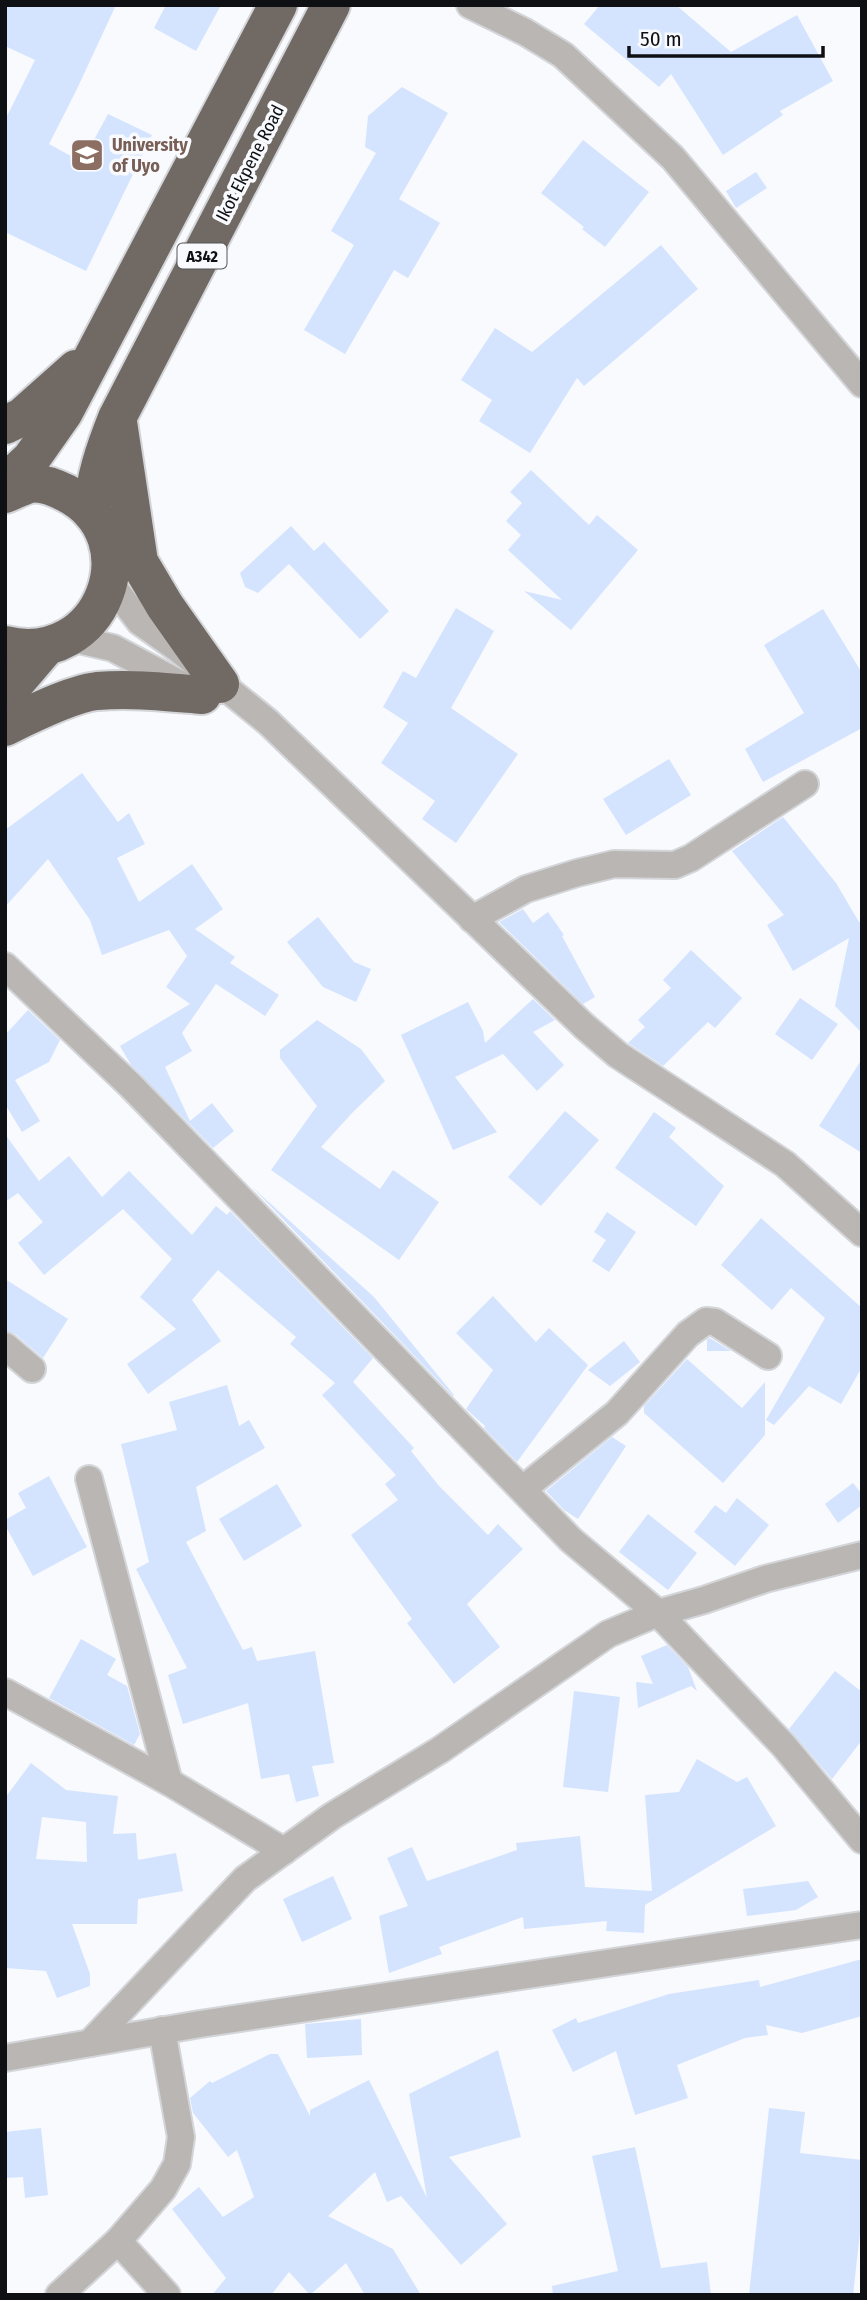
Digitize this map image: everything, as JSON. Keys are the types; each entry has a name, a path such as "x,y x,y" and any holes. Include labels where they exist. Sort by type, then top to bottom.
{"highway":[{"name":"A342","path":"5,482 32,459 64,412 278,5"},
{"name":"Ikot Ekpene Road","path":"92,513 94,483 117,418 331,5"},
{"path":"5,425 22,417 96,351"},
{"path":"5,727 37,710 94,691 211,689 139,562 117,418"},
{"path":"5,494 33,483 55,487 75,498 92,513 105,534 111,558 110,583 90,622 58,643 5,695"},
{"path":"5,645 21,648 58,643"}],"street":[{"path":"470,5 525,32 562,55 673,158 862,384"},
{"path":"110,583 140,622 178,649 211,689"},
{"path":"58,643 113,648 159,674 211,689 268,722 584,1026 618,1055 785,1164 862,1233"},
{"path":"472,919 526,889 577,873 614,864 675,865 691,858 805,784"},
{"path":"5,966 131,1086 571,1540 658,1612 784,1746 862,1840"},
{"path":"523,1489 617,1413 688,1335 706,1321 715,1322 768,1356"},
{"path":"5,1346 32,1368"},
{"path":"89,1479 169,1782"},
{"path":"90,2043 245,1879 332,1816 440,1750 608,1634 658,1612 765,1579 862,1555"},
{"path":"5,1692 169,1782 285,1850"},
{"path":"5,2058 162,2030 862,1925"},
{"path":"59,2295 118,2241 163,2189 177,2164 181,2137 162,2030"},
{"path":"118,2241 167,2295"}],"building":[{"path":"5,5 116,5 49,144 82,162 108,114 152,135 86,271 5,232 5,120 35,60 5,46"},
{"path":"166,5 221,5 196,51 154,28"},
{"path":"600,5 676,5 731,52 797,15 833,81 780,111 783,115 723,155 671,74 659,87 584,24"},
{"path":"402,87 448,113 399,199 440,223 408,278 394,270 345,354 304,330 354,245 331,231 376,153 365,147 368,116"},
{"path":"583,140 649,192 605,247 541,193"},
{"path":"756,172 767,188 736,208 726,191"},
{"path":"661,245 698,289 584,386 577,378 530,453 479,421 492,400 461,380 495,328 532,352"},
{"path":"531,470 589,525 597,515 638,550 571,630 524,591 562,600 508,550 521,535 506,521 522,503 510,492"},
{"path":"291,526 314,551 324,542 389,611 360,639 289,564 258,593 245,587 240,573"},
{"path":"456,608 494,631 451,708 518,754 456,843 422,819 435,801 381,763 408,723 383,707 403,671 416,678"},
{"path":"823,609 862,673 862,728 763,782 745,749 804,713 764,645"},
{"path":"669,759 691,795 626,835 603,799"},
{"path":"82,773 118,822 129,813 145,844 117,858 139,902 192,864 223,909 195,929 235,957 230,963 279,995 265,1016 216,984 182,1033 192,1051 165,1067 190,1121 212,1103 234,1131 213,1148 131,1065 120,1046 190,1004 166,987 187,956 169,930 102,955 90,920 48,859 5,907 5,830"},
{"path":"783,817 836,883 862,923 862,1033 835,1006 849,938 793,971 767,925 784,915 732,851"},
{"path":"523,909 533,923 548,912 564,935 562,936 595,997 583,1004 499,922"},
{"path":"318,917 354,962 371,969 356,1002 323,987 287,942"},
{"path":"691,950 742,998 715,1028 708,1022 663,1066 628,1043 645,1027 638,1020 671,988 663,980"},
{"path":"800,998 838,1024 812,1060 775,1034"},
{"path":"533,999 555,1020 533,1032 564,1065 537,1091 503,1054 455,1077 497,1132 453,1150 401,1035 468,1002 483,1031 485,1043"},
{"path":"28,1010 60,1040 49,1062 15,1080 40,1121 22,1132 5,1104 5,1035"},
{"path":"317,1020 361,1049 385,1081 321,1147 380,1189 393,1170 439,1202 399,1260 271,1170 317,1106 280,1058 280,1050"},
{"path":"862,1059 862,1153 819,1126"},
{"path":"565,1111 599,1140 541,1206 508,1177"},
{"path":"654,1112 676,1128 669,1137 724,1186 696,1226 615,1168"},
{"path":"5,1134 39,1181 69,1156 102,1197 129,1171 192,1235 216,1206 227,1215 230,1211 373,1358 353,1382 414,1448 411,1451 440,1487 488,1535 498,1524 523,1549 467,1604 500,1647 454,1684 407,1623 412,1619 351,1535 398,1500 385,1484 396,1475 322,1395 335,1383 290,1344 296,1337 218,1270 192,1300 221,1341 148,1394 127,1364 176,1329 140,1297 172,1259 123,1209 44,1275 18,1243 43,1222 18,1193 5,1202"},
{"path":"252,1187 374,1297 453,1396"},
{"path":"607,1212 636,1232 609,1272 592,1261 606,1240 594,1232"},
{"path":"761,1218 862,1308 862,1367 841,1404 809,1386 774,1425 766,1420 825,1318 791,1288 772,1310 721,1265"},
{"path":"5,1279 68,1319 43,1358 15,1334 5,1331"},
{"path":"493,1296 536,1342 549,1328 588,1365 517,1462 466,1409 493,1370 456,1333"},
{"path":"710,1338 731,1351 707,1351 707,1339"},
{"path":"624,1341 640,1362 610,1386 588,1370"},
{"path":"687,1359 742,1408 765,1382 765,1435 723,1483 644,1413 644,1406"},
{"path":"227,1385 239,1426 249,1420 265,1448 196,1487 206,1531 186,1542 243,1650 252,1647 257,1661 315,1651 334,1763 312,1766 319,1796 296,1802 289,1774 261,1779 248,1703 183,1724 168,1675 187,1668 136,1569 149,1562 121,1444 177,1430 169,1402"},
{"path":"612,1437 626,1446 578,1519 564,1510 546,1491"},
{"path":"49,1476 87,1547 33,1576 5,1525 5,1520 26,1508 18,1493"},
{"path":"853,1483 862,1494 862,1505 838,1523 825,1504"},
{"path":"277,1484 302,1526 244,1561 219,1519"},
{"path":"737,1498 769,1525 735,1566 694,1532 715,1505 726,1513"},
{"path":"648,1514 697,1553 668,1590 619,1552"},
{"path":"81,1639 116,1659 107,1675 127,1686 140,1734 134,1745 49,1698"},
{"path":"667,1645 688,1667 697,1691 691,1686 638,1708 636,1682 653,1684 641,1656"},
{"path":"835,1671 862,1692 862,1740 832,1779 789,1729"},
{"path":"574,1691 620,1697 608,1792 563,1787"},
{"path":"697,1759 737,1782 747,1777 776,1826 645,1905 644,1933 606,1931 607,1921 524,1929 523,1917 439,1947 442,1954 389,1973 379,1916 408,1906 387,1858 412,1847 427,1881 517,1850 516,1843 580,1836 585,1887 652,1891 645,1795 679,1792"},
{"path":"31,1763 66,1790 118,1796 113,1834 136,1833 138,1860 176,1853 183,1891 138,1899 137,1924 72,1924 90,1974 90,1986 57,1998 46,1971 5,1968 5,1798","holes":["42,1817 86,1822 87,1862 36,1859"]},
{"path":"333,1876 352,1919 302,1942 283,1899"},
{"path":"808,1881 818,1897 796,1910 747,1916 743,1889"},
{"path":"862,1959 862,2016 802,2033 766,2025 768,2035 745,2038 677,2065 688,2098 635,2115 616,2051 573,2072 552,2030 576,2018 578,2023 669,1994 759,1980 760,1987"},
{"path":"361,2019 362,2055 307,2058 305,2024"},
{"path":"498,2050 521,2137 449,2157 507,2224 461,2265 401,2196 387,2202 375,2172 328,2216 393,2249 421,2295 365,2295 346,2263 310,2295 289,2272 271,2295 212,2295 226,2278 172,2209 199,2187 223,2217 254,2197 237,2150 228,2157 193,2113 190,2098 210,2081 212,2083 270,2054 278,2054 310,2116 310,2110 369,2080 427,2198 409,2094"},
{"path":"769,2108 805,2112 800,2153 862,2160 862,2215 853,2295 749,2295"},
{"path":"41,2128 48,2195 25,2198 23,2177 5,2178 5,2132"},
{"path":"635,2147 661,2268 707,2262 711,2295 553,2295 552,2286 618,2271 592,2156"}],"place":[{"name":"University of Uyo","path":"87,155"}]}
